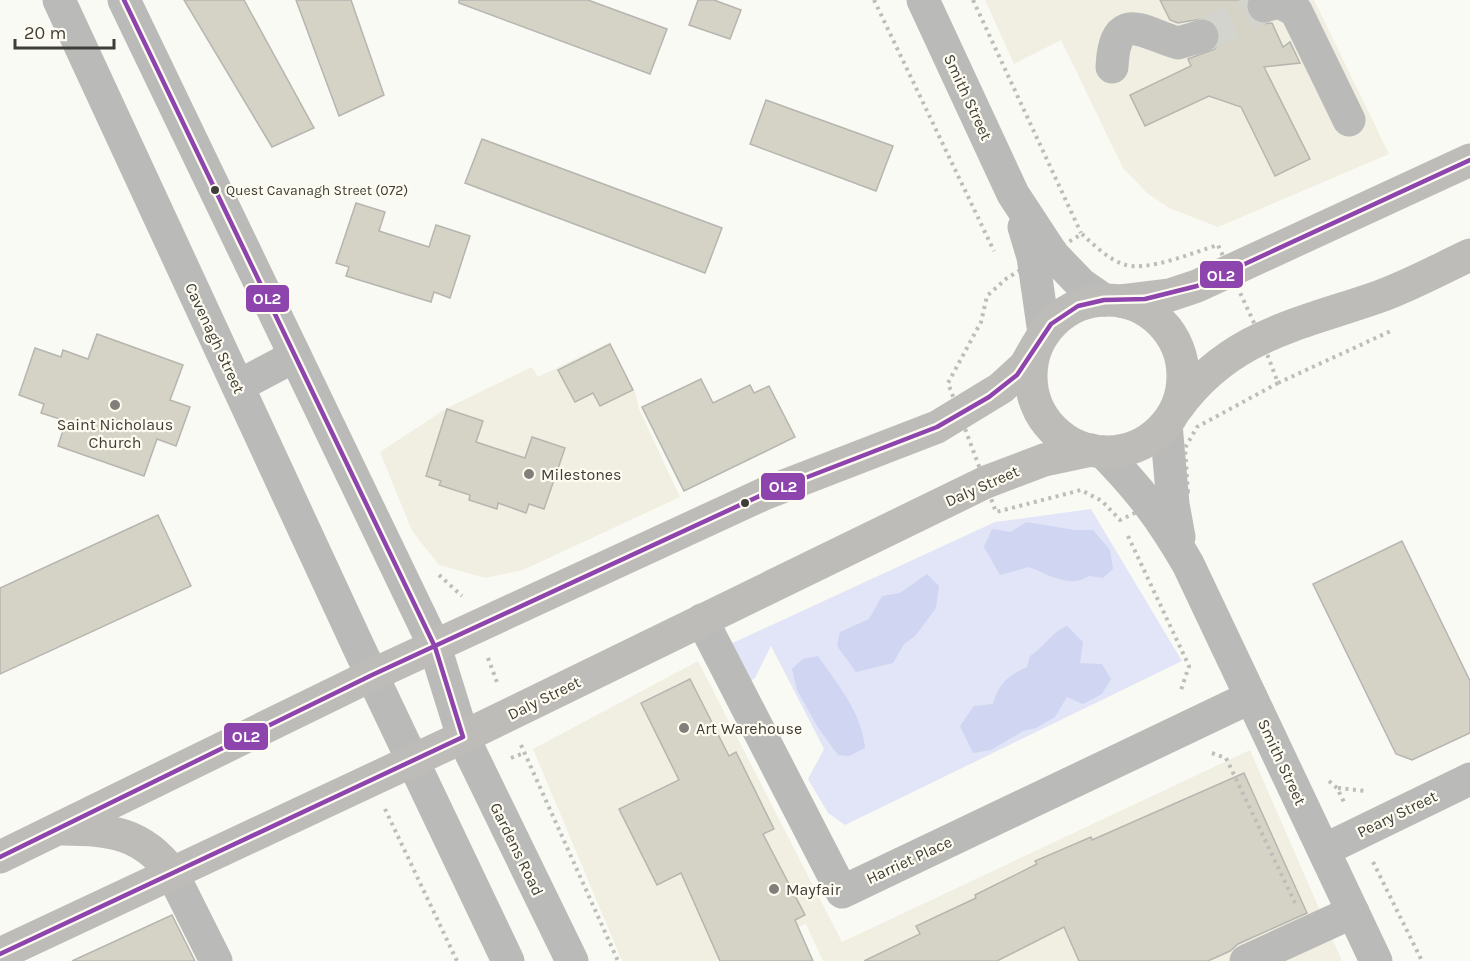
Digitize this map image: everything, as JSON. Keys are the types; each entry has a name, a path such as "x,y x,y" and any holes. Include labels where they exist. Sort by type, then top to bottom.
{"main road":[{"path":"0,858 372,675 766,493 937,427 1001,388 1025,366 1040,339 1064,313 1084,304 1170,295 1197,286 1470,160"},
{"path":"1040,339 1031,379 1038,409 1060,435 1072,443 1097,451 1131,448 1142,443 1170,418 1202,377 1223,360 1269,333 1298,321 1379,296 1470,255"},
{"path":"1112,301 1149,313 1172,336 1183,368 1180,396 1170,418"},
{"name":"Daly Street","path":"0,954 413,761 986,482 1044,460 1097,451"},
{"path":"61,829 90,829 130,838 159,854 172,873"}],"street":[{"name":"Cavenagh Street","path":"58,0 413,761"},
{"path":"124,0 435,647"},
{"name":"Smith Street","path":"923,0 1013,194 1033,257 1040,339"},
{"path":"1264,6 1279,2 1296,12 1349,120"},
{"path":"1112,67 1119,36 1137,28 1178,43 1202,36"},
{"name":"Smith Street","path":"1013,194 1053,255 1081,284 1112,301"},
{"path":"238,386 295,356"},
{"name":"Smith Street","path":"1170,418 1173,504 1188,564"},
{"name":"Smith Street","path":"1097,451 1149,501 1165,523 1188,564 1376,961"},
{"name":"Harriet Place","path":"702,620 770,731 842,892 1251,696"},
{"name":"Gardens Road","path":"435,647 463,737 572,961"},
{"path":"413,761 508,961"},
{"name":"Peary Street","path":"1324,850 1470,779"},
{"path":"172,873 216,961"},
{"path":"1246,961 1353,912"}],"path":[{"path":"874,0 996,257"},
{"path":"973,0 1082,234"},
{"path":"1002,267 1007,278"},
{"path":"1278,383 1398,328"},
{"path":"524,753 618,961"},
{"path":"385,808 457,961"},
{"path":"1372,860 1422,961"}],"shaded area":[{"path":"985,0 1314,0 1389,154 1218,227 1169,208 1147,193 1123,168 1061,40 1014,64"},
{"name":"Milestones","path":"610,342 636,395 639,409 680,497 523,570 485,578 439,565 412,531 380,452 447,408 532,367 538,377"},
{"path":"1091,509 1182,661 845,825 828,813 808,779 824,749 771,646 755,678 748,683 722,648 995,522"},
{"path":"1026,522 1075,530 1093,530 1110,550 1113,569 1103,578 1089,576 1074,581 1059,579 1029,567 1000,575 984,547 992,529 1011,532"},
{"path":"927,574 939,586 936,608 915,636 904,644 893,663 856,672 837,646 840,632 869,619 882,596 900,593"},
{"path":"1067,626 1083,642 1080,663 1102,664 1111,679 1102,694 1083,704 1067,697 1055,717 1036,728 1023,731 991,750 973,753 960,726 974,706 993,704 1005,681 1027,667 1030,656"},
{"path":"818,656 848,700 863,735 865,748 849,756 838,755 817,726 797,690 792,669 803,659"},
{"path":"698,661 842,942 1250,750 1342,961 823,961 806,924 715,961 622,961 533,749"}],"building":[{"path":"184,0 244,0 314,128 272,147"},
{"path":"296,0 351,0 384,95 339,116"},
{"path":"459,0 588,0 667,29 650,74 459,3"},
{"path":"698,0 714,0 741,10 730,39 689,25"},
{"path":"1160,0 1246,0 1246,10 1251,20 1260,24 1272,23 1283,47 1290,42 1300,63 1264,67 1310,159 1275,176 1241,107 1209,96 1145,126 1130,95 1191,66 1188,59 1215,49 1220,40 1220,30 1215,23 1207,18 1178,23 1170,20"},
{"path":"766,100 893,146 876,191 750,144"},
{"path":"482,139 722,228 705,273 465,183"},
{"path":"356,203 385,212 379,231 429,247 436,225 470,236 450,298 434,292 431,302 346,276 349,267 336,263"},
{"name":"Saint Nicholaus Church","path":"97,334 183,365 170,400 190,407 176,446 157,439 144,476 58,446 66,421 41,413 44,404 19,395 35,348 61,357 63,350 88,359"},
{"path":"610,344 633,390 600,406 593,393 575,402 558,370"},
{"path":"701,379 713,403 750,385 754,393 769,386 795,437 684,491 642,407"},
{"path":"447,409 483,421 476,442 525,458 532,437 565,448 544,509 529,504 526,513 498,503 497,509 469,500 470,495 439,485 441,481 426,476"},
{"path":"158,515 191,586 0,674 0,588"},
{"path":"1402,541 1470,681 1470,733 1412,760 1396,754 1313,584"},
{"path":"690,679 729,756 736,752 774,829 763,834 805,915 795,920 813,961 720,961 681,873 657,885 619,809 679,780 641,703"},
{"path":"1244,773 1307,913 1238,944 1230,951 1208,961 1079,961 1064,927 997,961 864,961 920,934 916,926 976,898 975,895 1037,864 1035,861 1091,837 1092,840"},
{"path":"172,915 195,961 72,961"}],"tunnel":[{"path":"1202,36 1264,6"}],"transit line":[{"name":"OL2","path":"0,954 463,737 435,647 124,0"},
{"name":"OL2","path":"0,857 372,675 766,493 937,427 989,397 1017,375 1051,324 1078,306 1104,300 1145,299 1197,286 1470,160"}],"place":[{"name":"Quest Cavanagh Street (072)","path":"215,190"},
{"name":"Saint Nicholaus Church","path":"115,405"},
{"name":"Milestones","path":"529,474"},
{"name":"Art Warehouse","path":"684,728"},
{"name":"Mayfair","path":"774,889"}]}
